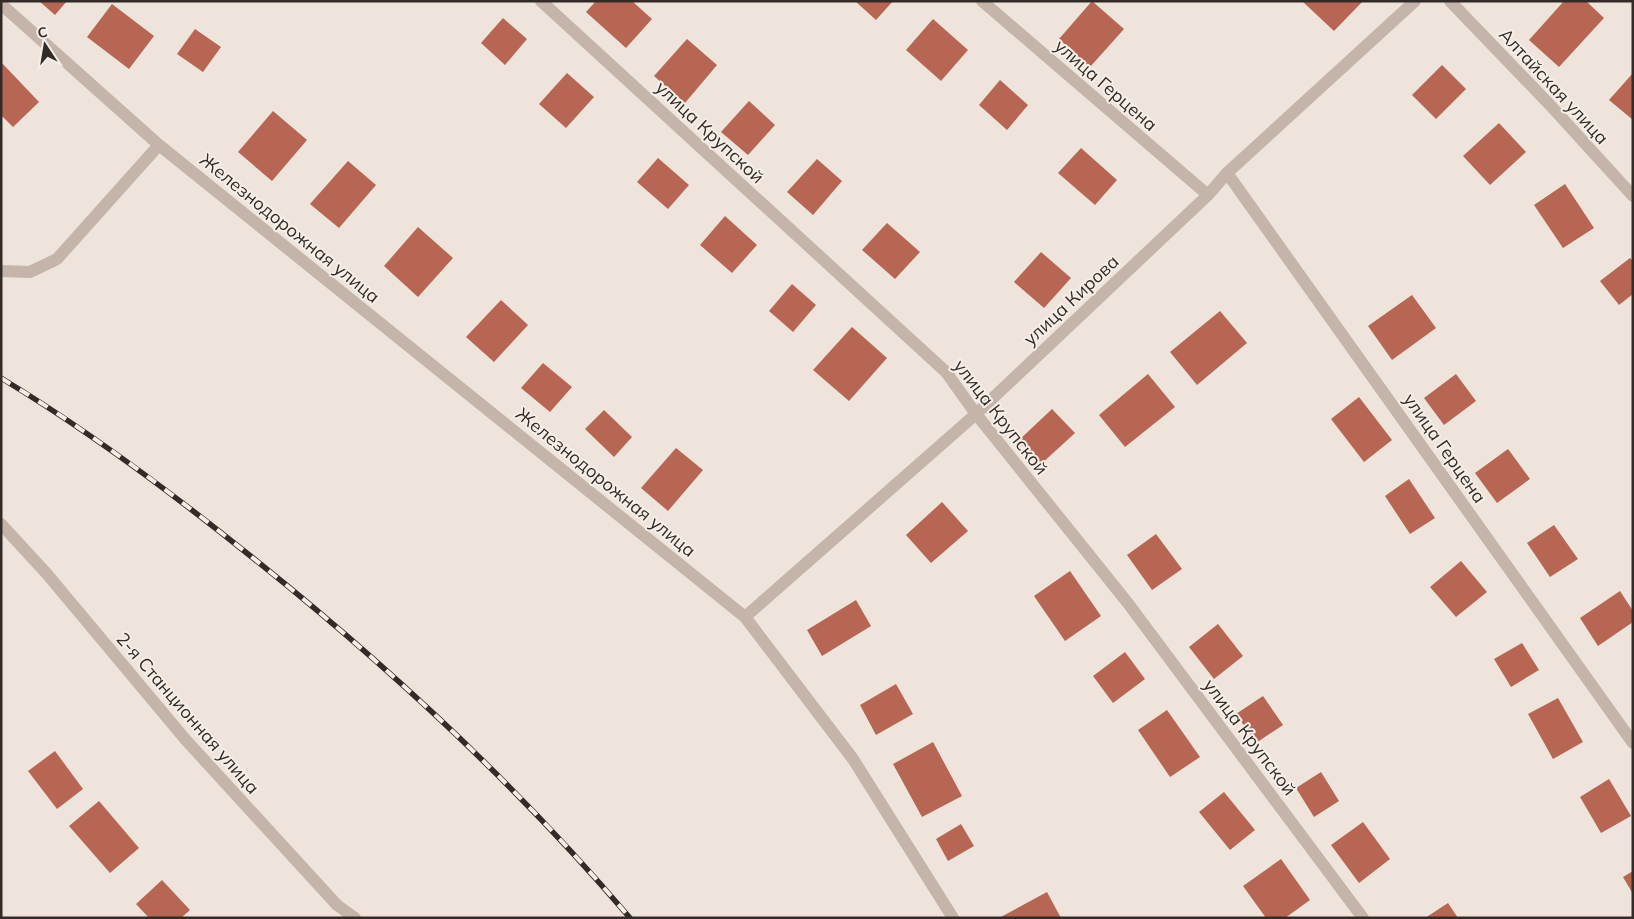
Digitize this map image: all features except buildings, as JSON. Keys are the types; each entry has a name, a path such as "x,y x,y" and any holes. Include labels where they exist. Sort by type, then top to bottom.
{"street":[{"name":"улица Крупской","path":"541,1 946,372 976,414 1127,602 1363,918"},
{"name":"улица Герцена","path":"982,1 1208,195"},
{"name":"улица Кирова","path":"745,617 976,414 1208,195 1227,173 1414,1"},
{"name":"Алтайская улица","path":"1450,1 1550,105 1633,196"},
{"name":"Железнодорожная улица","path":"1,4 159,145 745,617 853,759 953,918"},
{"path":"1,271 30,272 57,259 159,145"},
{"name":"улица Герцена","path":"1227,173 1633,743"},
{"name":"2-я Станционная улица","path":"1,524 47,574 185,739 337,905 355,918"}],"railway":[{"path":"1,378 66,419 161,486 253,558 353,641 402,684 497,774 587,869 630,918"}]}
